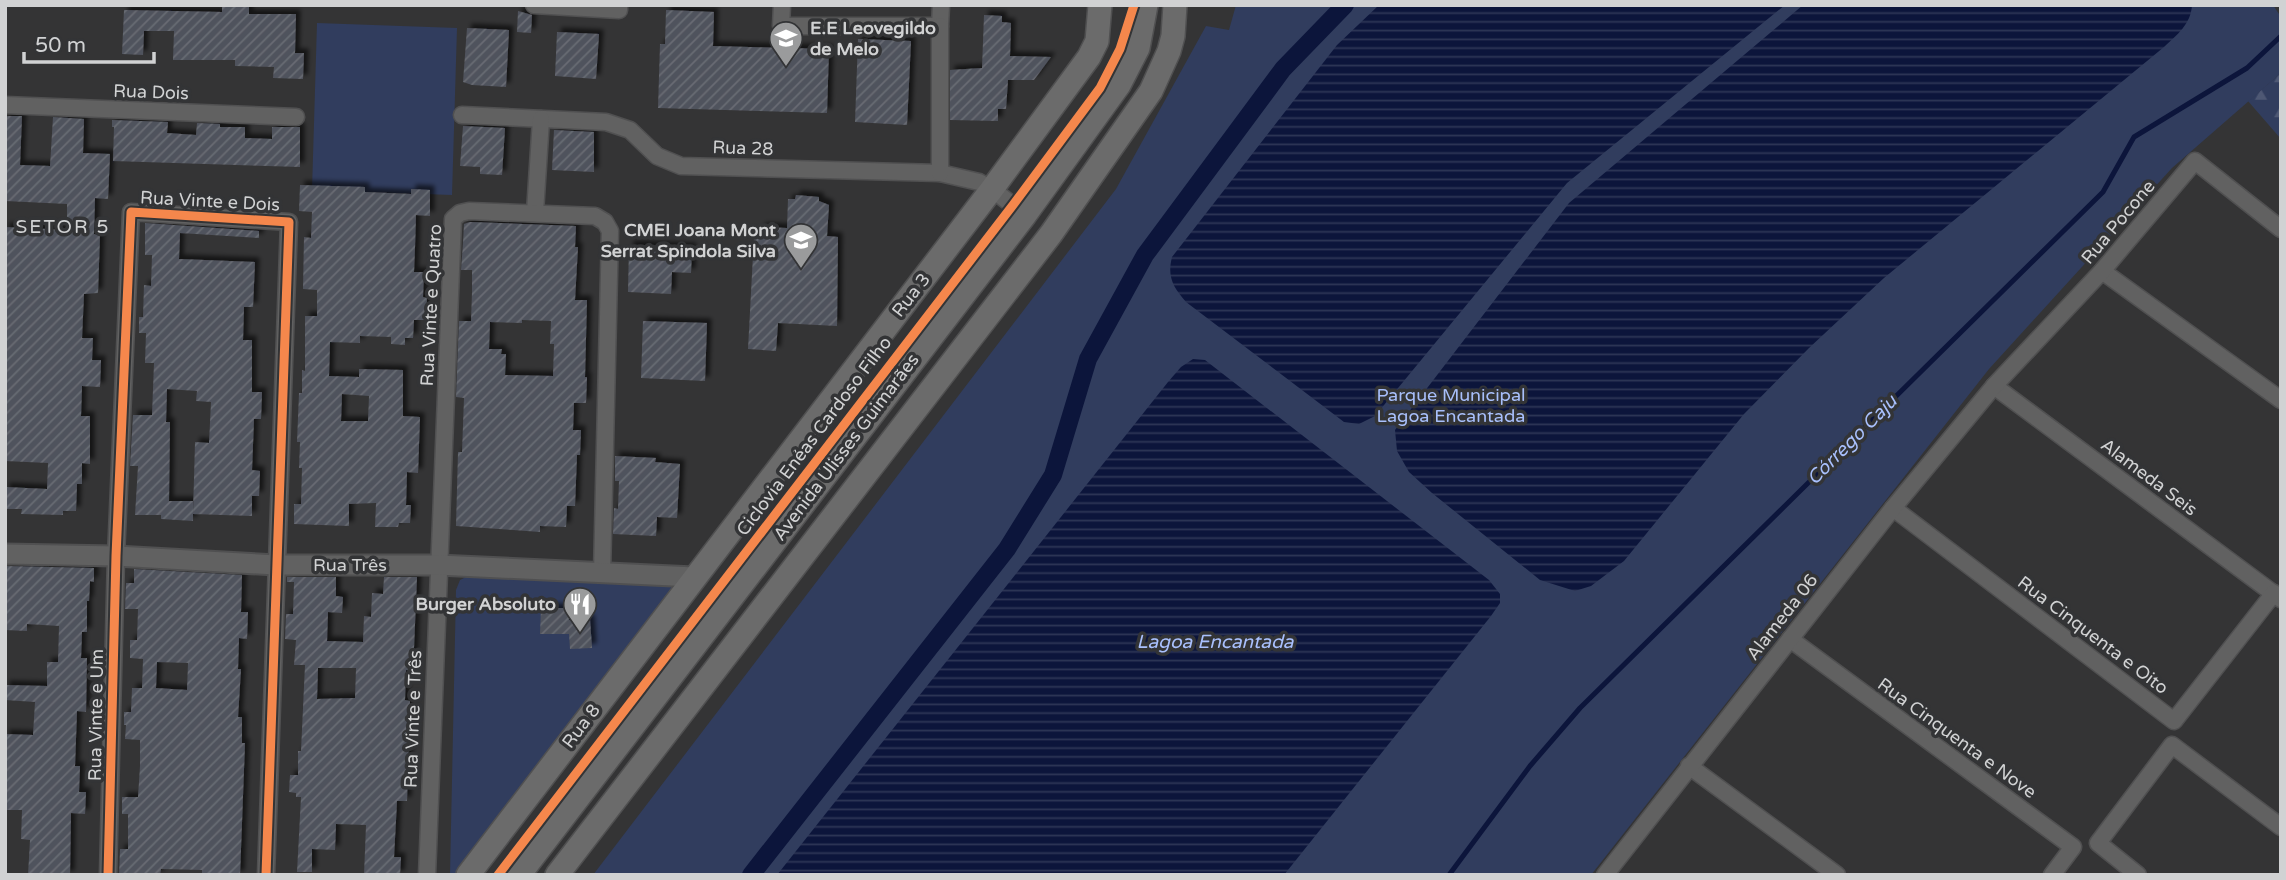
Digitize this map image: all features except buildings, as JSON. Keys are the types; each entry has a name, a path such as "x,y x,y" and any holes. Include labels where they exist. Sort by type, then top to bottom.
{"main road":[{"name":"Rua 3","path":"694,578 992,189 1089,57 1097,41 1100,5"},
{"name":"Avenida Ulisses Guimarães","path":"519,875 1024,215 1119,85 1138,48 1146,5"},
{"name":"Avenida Ulisses Guimarães","path":"557,875 1051,234 1151,91 1169,51 1175,5"},
{"path":"1024,215 1051,234"},
{"name":"Rua 8","path":"468,875 694,578"}],"street":[{"path":"534,5 619,10 619,5"},
{"path":"782,5 781,26 940,26"},
{"path":"940,173 941,5"},
{"name":"Rua Dois","path":"5,106 296,117"},
{"name":"Rua 28","path":"462,115 606,122 619,125 630,130 657,156 681,166 940,173 979,182 1024,215"},
{"path":"535,212 541,119"},
{"name":"Rua Pocone","path":"1994,386 2102,271 2195,161 2281,229"},
{"name":"Rua Vinte e Quatro","path":"438,565 453,219 460,213 469,211 535,212 595,216 604,222 610,231 602,574"},
{"name":"Rua Vinte e Dois","path":"116,556 131,212 289,222 276,565"},
{"path":"2102,271 2281,400"},
{"name":"Alameda 06","path":"1605,875 1893,508 1994,386"},
{"name":"Alameda Seis","path":"1994,386 2277,596"},
{"name":"Rua Cinquenta e Oito","path":"1893,508 2174,720 2277,596"},
{"name":"Rua Três","path":"5,554 116,556 276,565 438,565 694,578"},
{"name":"Rua Vinte e Um","path":"108,875 116,556"},
{"path":"266,875 276,565"},
{"name":"Rua Vinte e Três","path":"426,875 438,565"},
{"name":"Rua Cinquenta e Nove","path":"1790,639 2073,847 2052,875"},
{"path":"2138,875 2098,843 2172,745 2281,827"},
{"path":"1689,766 1837,875"}],"green space":[{"name":"Parque Municipal Lagoa Encantada","path":"1236,5 2273,5 2281,17 2281,73 2172,168 1989,369 1591,875 593,875 1116,189 1206,26 1229,30"},
{"path":"317,23 457,28 452,195 312,190"},
{"path":"2281,73 2281,139 2248,101"},
{"path":"470,575 677,584 460,875 450,875 456,590 460,580"}],"water":[{"path":"1379,5 1785,5 1567,183 1375,416 1359,424 1344,422 1186,302 1175,286 1170,270 1172,257 1337,45"},
{"path":"1803,5 2192,5 2186,23 2164,47 1884,278 1809,348 1744,414 1624,561 1591,586 1575,591 1540,580 1409,472 1397,451 1395,430 1569,203"},
{"name":"Lagoa Encantada","path":"1193,359 1205,360 1489,580 1500,594 1500,603 1491,616 1284,875 777,875 1168,382 1181,367"}],"waterway":[{"path":"751,875 1007,549 1053,475 1088,359 1145,255 1283,69 1345,5"},
{"name":"Córrego Caju","path":"1449,875 1530,766 1580,708 2103,192 2134,137 2247,68 2281,36"}],"cycle path":[{"name":"Ciclovia Enéas Cardoso Filho","path":"498,875 1100,88 1120,49 1134,5"},
{"path":"108,875 116,556 131,212 289,222 266,875"}],"place":[{"name":"E.E Leovegildo de Melo","path":"786,68"},
{"name":"CMEI Joana Mont Serrat Spindola Silva","path":"801,270"},
{"name":"Burger Absoluto","path":"580,634"}],"district":[{"name":"SETOR 5","path":"63,227"}]}
